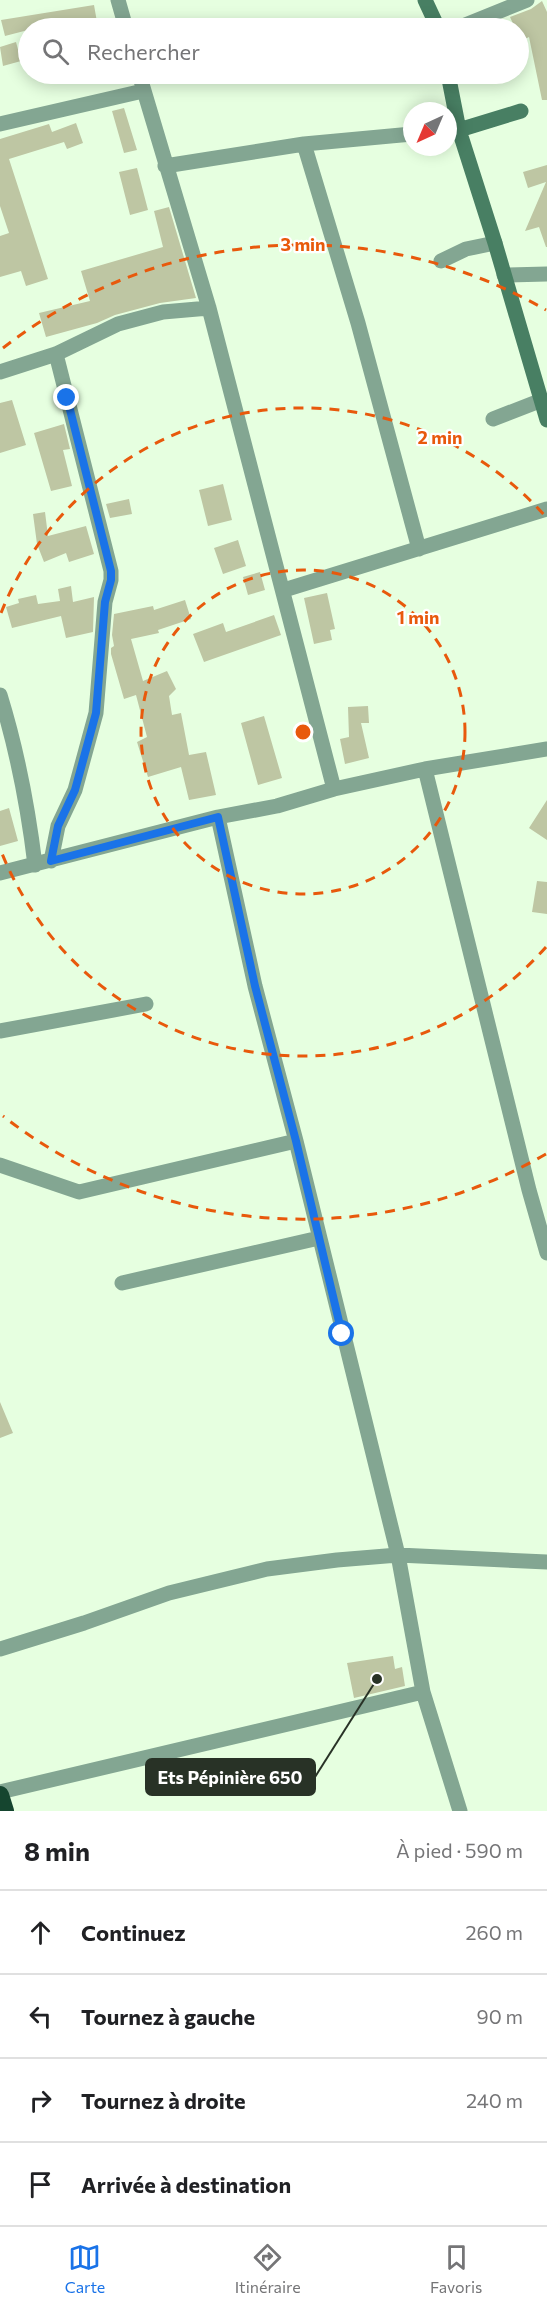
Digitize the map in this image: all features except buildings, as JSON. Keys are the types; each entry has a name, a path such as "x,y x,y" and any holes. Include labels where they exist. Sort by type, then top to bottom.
{"highway":[{"path":"0,1794 5,1811"}],"street":[{"path":"118,0 123,18"},
{"path":"425,0 433,18"},
{"path":"483,18 527,0"},
{"path":"141,84 209,308 334,789"},
{"path":"449,84 450,102"},
{"path":"0,124 143,91"},
{"path":"457,130 521,111"},
{"path":"165,166 304,144 403,135"},
{"path":"457,142 495,243 547,420"},
{"path":"304,144 358,323 419,549"},
{"path":"441,261 466,249 495,243"},
{"path":"504,275 547,274"},
{"path":"0,372 56,354 118,324 163,312 209,308"},
{"path":"51,861 58,826 75,790 96,713 105,602 111,580 111,571 56,354"},
{"path":"493,419 542,400"},
{"path":"284,590 547,509"},
{"path":"0,695 18,763 30,824 34,865"},
{"path":"0,873 218,817 277,806 334,789 425,769 547,749"},
{"path":"425,769 529,1190 547,1252"},
{"path":"218,817 255,986 296,1141 398,1555 423,1692 460,1811"},
{"path":"0,1030 146,1004"},
{"path":"0,1165 79,1192 296,1141"},
{"path":"122,1283 319,1238"},
{"path":"0,1649 169,1593 267,1569 398,1555 547,1562"},
{"path":"0,1794 423,1692"}],"place":[{"name":"Ets Pépinière 650","path":"377,1679"}],"route":[{"path":"67,398 111,571 111,580 105,602 96,713 75,790 58,826 51,861 218,817 255,986 296,1141 342,1334"}]}
